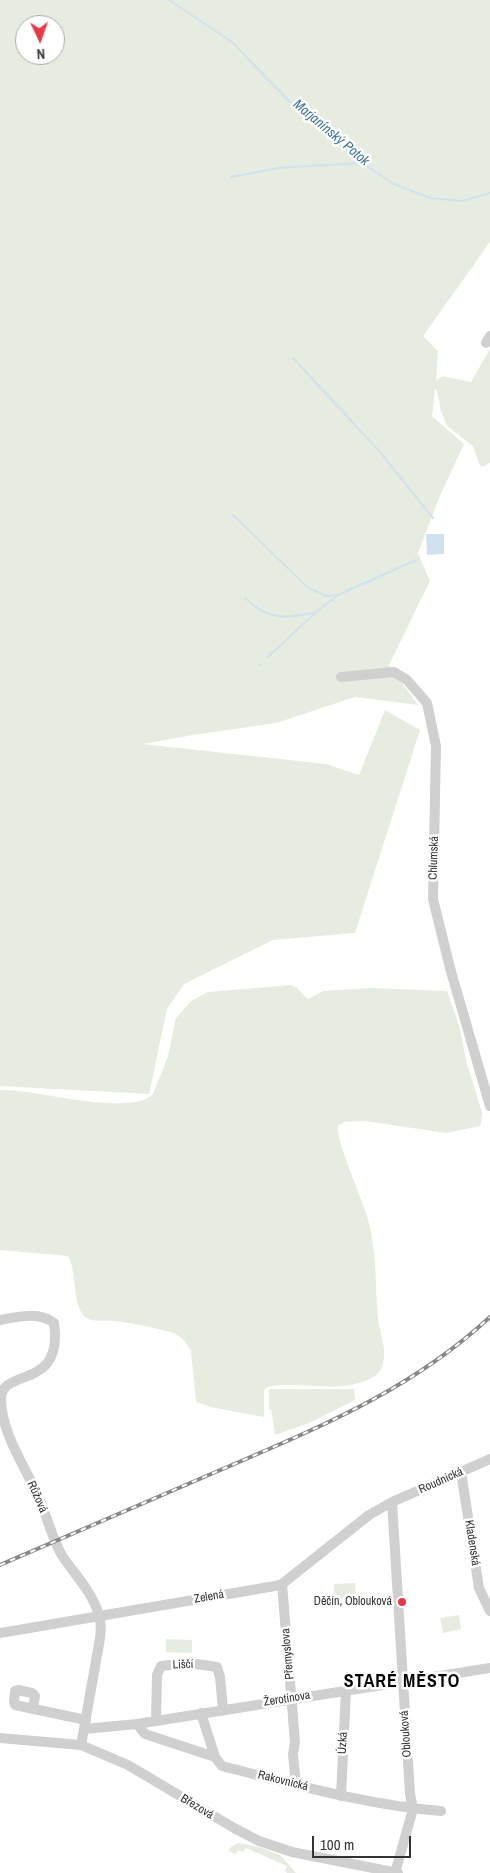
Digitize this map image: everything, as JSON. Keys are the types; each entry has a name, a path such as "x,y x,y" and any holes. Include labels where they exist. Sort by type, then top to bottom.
{"street":[{"name":"Chlumská","path":"341,678 394,672 407,680 427,703 436,746 433,899 453,978 490,1106"},
{"name":"Růžová","path":"0,1320 28,1316 46,1318 54,1323 56,1337 53,1355 48,1364 40,1371 11,1382 2,1391 1,1400 8,1434 38,1496 62,1556 84,1585 100,1616 100,1637 81,1745"},
{"name":"Roudnická","path":"392,1502 490,1459"},
{"name":"Kladenská","path":"461,1472 479,1588 490,1611"},
{"name":"Zelená","path":"0,1633 282,1584 369,1515 392,1502"},
{"name":"Oblouková","path":"392,1502 402,1682 410,1794 413,1809 396,1873"},
{"name":"Přemyslova","path":"282,1584 295,1742 296,1785"},
{"name":"Liščí","path":"156,1721 157,1675 161,1666 189,1663 217,1667 220,1677 223,1709"},
{"name":"Žerotínova","path":"32,1709 85,1725 137,1724 490,1668"},
{"name":"Úzká","path":"341,1796 346,1690"},
{"path":"201,1713 215,1757"},
{"name":"Rakovnická","path":"137,1724 145,1734 215,1757 222,1766 341,1796 413,1809 441,1811"},
{"name":"Březová","path":"2,1736 81,1745 128,1765 224,1823 260,1842 292,1852 396,1873"}],"shaded area":[{"path":"0,0 490,0 490,242 423,336 438,351 436,381 442,376 471,382 490,349 490,463 480,466 473,446 447,426 435,388 432,416 464,444 439,498 418,553 430,581 389,665 418,705 355,697 276,723 143,744 326,764 359,775 385,710 420,730 355,933 273,940 184,984 167,1009 149,1094 0,1086"},
{"path":"291,985 296,987 308,999 323,991 370,988 447,991 459,1025 467,1064 482,1112 480,1126 446,1133 365,1121 344,1122 338,1126 341,1143 370,1228 374,1254 379,1328 384,1351 383,1364 375,1376 363,1382 350,1385 280,1385 267,1387 264,1390 264,1417 210,1407 196,1402 191,1350 178,1335 145,1326 94,1320 84,1316 77,1302 73,1271 68,1256 0,1250 0,1090 103,1103 141,1101 153,1094 168,1056 176,1018 191,1001 208,992"},
{"path":"269,1389 354,1389 355,1400 309,1423 275,1435 271,1409 269,1409"},
{"path":"355,1583 356,1598 334,1599 334,1584"},
{"path":"459,1615 461,1629 443,1633 440,1618"},
{"path":"166,1639 192,1640 192,1653 166,1652"},
{"path":"238,1843 259,1847 280,1855 296,1873 287,1873 285,1871 287,1866 246,1848 243,1852 238,1850 236,1854 228,1851"}],"water":[{"path":"426,534 444,534 444,554 427,555"}],"waterway":[{"name":"Marjanínský Potok","path":"169,0 232,42 289,101 362,163 392,183 430,198 462,201 490,193"},
{"path":"231,177 278,168 362,163"},
{"path":"293,358 380,452 433,518"},
{"path":"233,515 307,587 326,596 337,595"},
{"path":"268,657 315,613 338,595 416,560"},
{"path":"245,598 262,611 277,616 285,617 314,613"}],"railway":[{"path":"0,1565 331,1421 397,1386 460,1343 490,1317"}],"place":[{"name":"Děčín, Oblouková","path":"402,1602"}],"district":[{"name":"STARÉ MĚSTO","path":"402,1682"}]}
